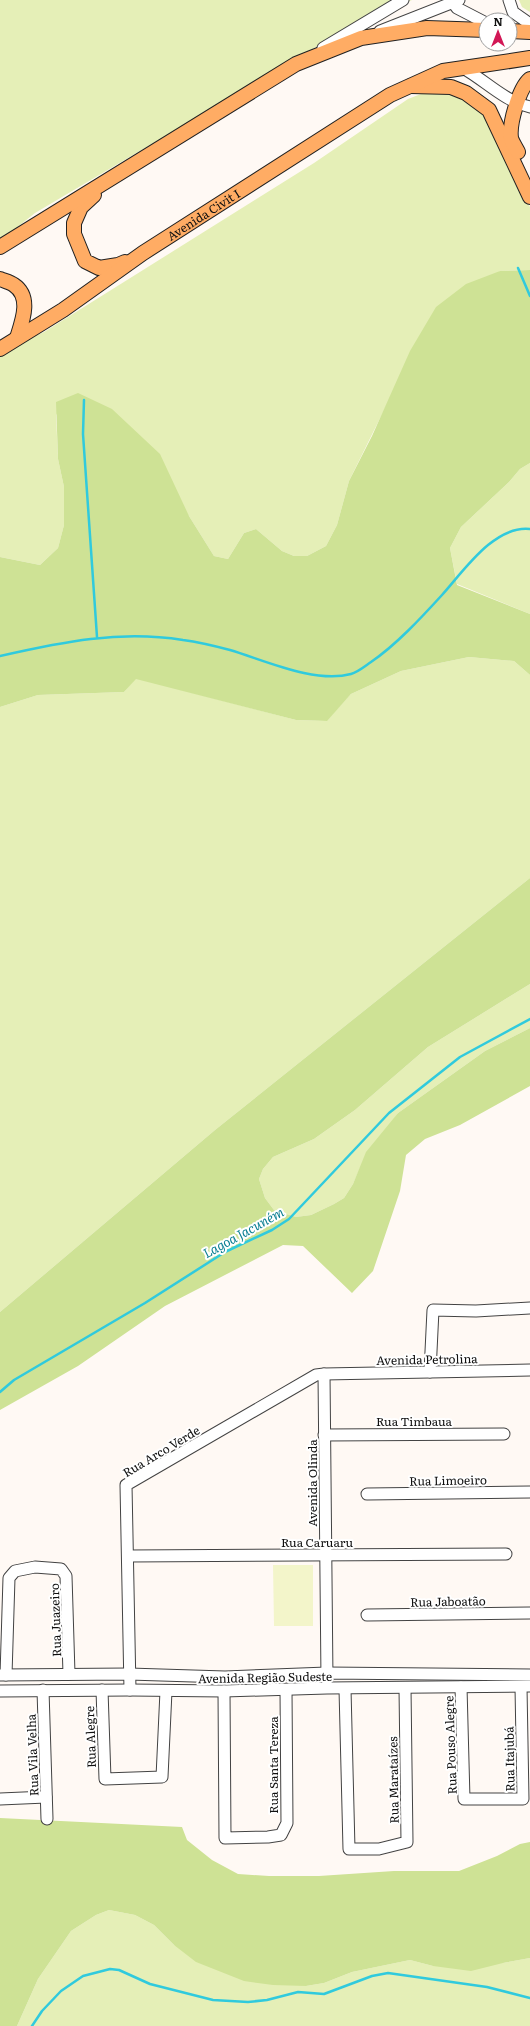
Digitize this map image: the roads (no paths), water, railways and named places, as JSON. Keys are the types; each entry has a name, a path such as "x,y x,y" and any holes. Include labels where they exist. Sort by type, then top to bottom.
{"main road":[{"path":"0,247 296,64 361,38 427,28 478,30"},
{"path":"518,31 530,32"},
{"name":"Avenida Civit I","path":"0,349 63,310 143,253 371,107 444,70 530,58"},
{"path":"530,79 521,93 524,105 513,120 511,138 530,178"},
{"path":"410,86 451,87 466,92 489,110 530,197"},
{"path":"114,176 81,207 74,223 74,234 85,261 99,268 118,265 143,253"},
{"path":"0,279 15,286 24,300 24,318 17,338"}],"street":[{"path":"296,64 403,0"},
{"path":"509,0 513,12 530,24"},
{"path":"361,38 455,1 454,6 478,19"},
{"path":"463,68 481,78 503,96 524,105"},
{"path":"430,1372 433,1310 530,1308"},
{"name":"Avenida Petrolina","path":"324,1374 530,1370"},
{"name":"Avenida Olinda","path":"324,1374 327,1688"},
{"name":"Rua Arco Verde","path":"130,1690 126,1485 316,1376 324,1374"},
{"name":"Rua Timbaua","path":"324,1435 504,1434"},
{"name":"Rua Limoeiro","path":"366,1494 530,1492"},
{"name":"Rua Caruaru","path":"128,1556 506,1554"},
{"name":"Rua Juazeiro","path":"3,1675 9,1578 15,1571 35,1567 61,1569 66,1576 69,1674"},
{"name":"Rua Jaboatão","path":"367,1615 530,1613"},
{"name":"Avenida Região Sudeste","path":"3,1675 129,1674 226,1677 327,1673 530,1675"},
{"name":"Rua Pouso Alegre","path":"461,1687 464,1799 492,1799"},
{"name":"Avenida Região Sudeste","path":"0,1691 166,1690 224,1692 327,1688 525,1687"},
{"name":"Rua Itajubá","path":"492,1799 523,1799 525,1687"},
{"name":"Rua Marataízes","path":"345,1689 349,1848 379,1849 407,1842 405,1688"},
{"name":"Rua Vila Velha","path":"43,1690 47,1819"},
{"name":"Rua Alegre","path":"102,1690 105,1779 162,1777 166,1690"},
{"name":"Rua Santa Tereza","path":"224,1692 225,1838 253,1838 281,1835 287,1823 285,1772 286,1690"},
{"path":"0,1799 46,1797"}],"waterway":[{"path":"518,268 530,296"},
{"path":"84,400 83,434 97,637"},
{"path":"0,656 46,646 91,639 136,636 159,637 201,643 230,650 290,670 322,676 351,674 371,662 399,639 434,604 480,552 492,542 504,534 517,530 530,529"},
{"name":"Lagoa Jacuném","path":"0,1392 14,1380 145,1303 225,1252 272,1230 289,1219 389,1113 460,1057 530,1019"},
{"path":"32,2026 42,2011 61,1991 83,1976 110,1969 119,1970 150,1984 213,2000 248,2002 267,2000 298,1992 324,1994 372,1976 388,1973 487,1987 530,1998"}]}
